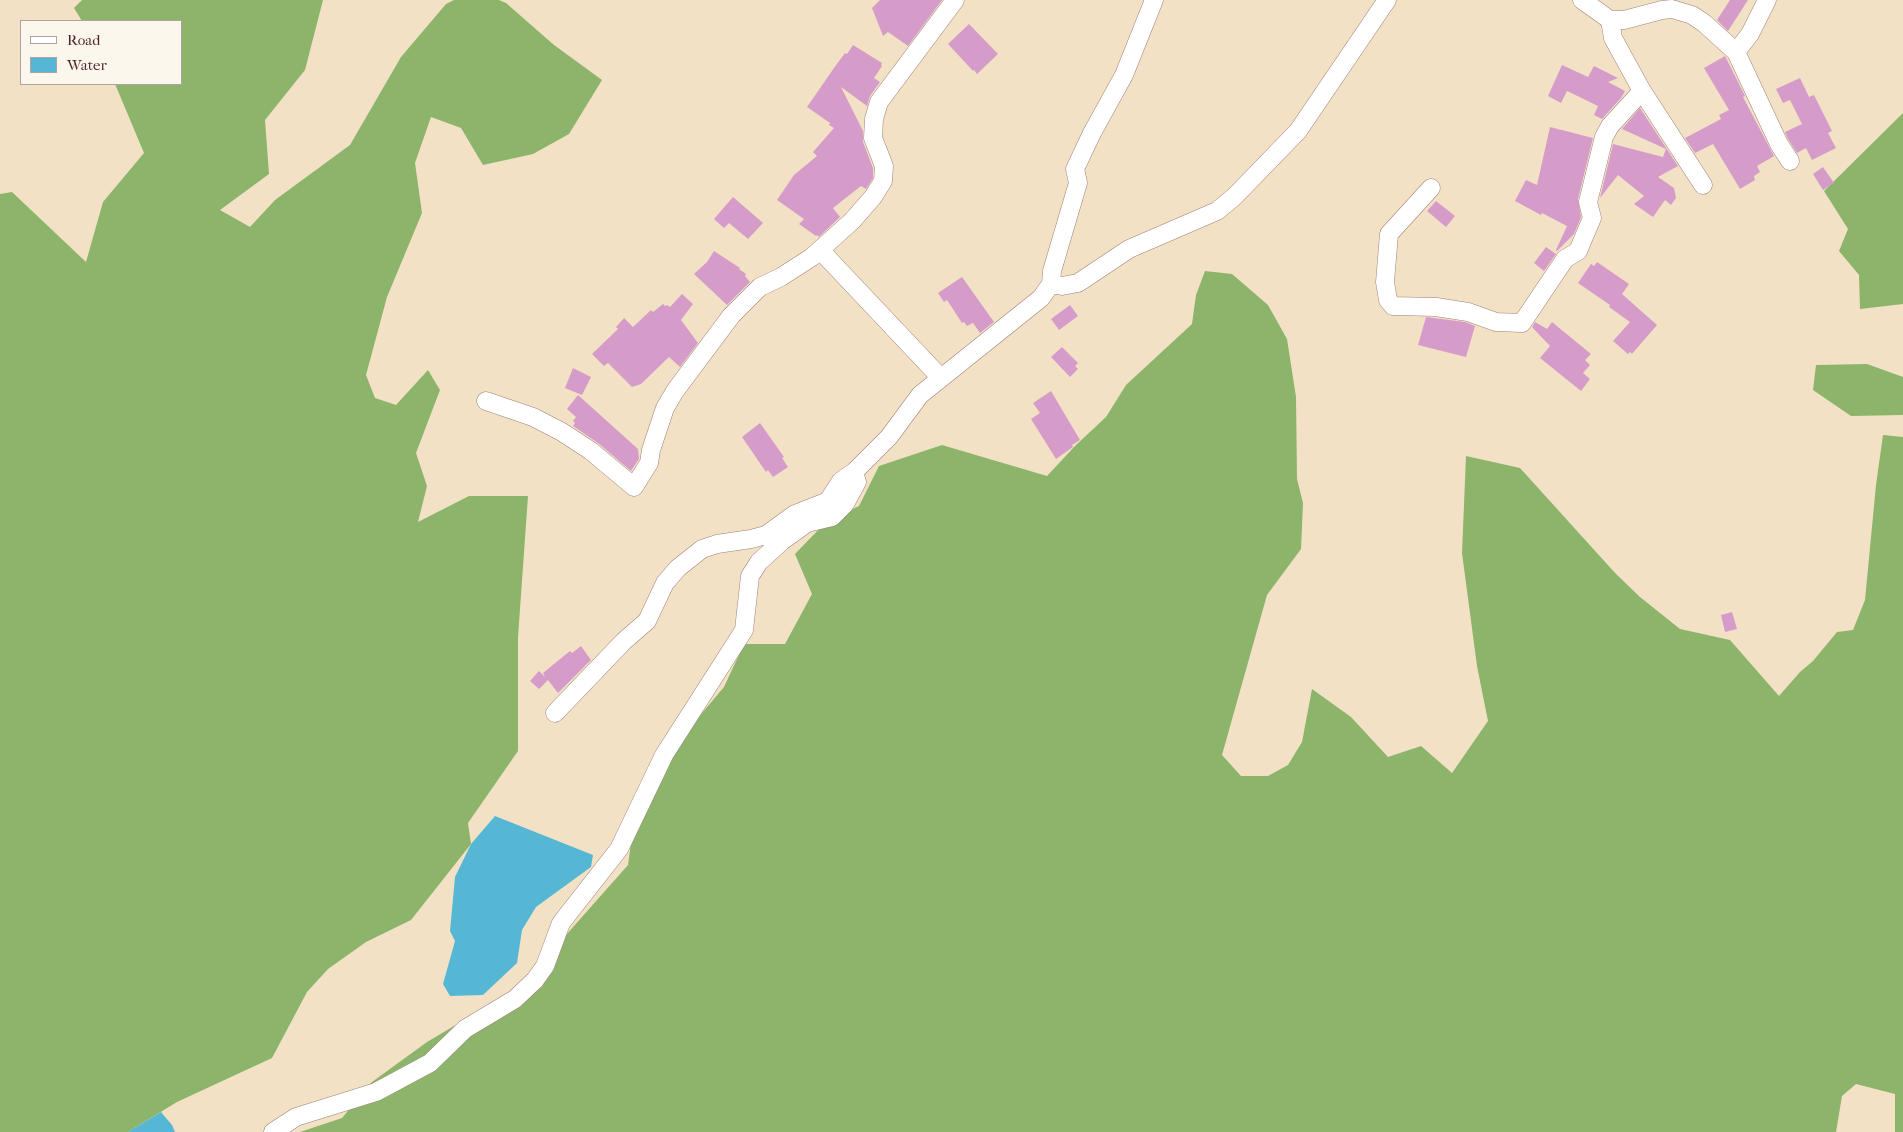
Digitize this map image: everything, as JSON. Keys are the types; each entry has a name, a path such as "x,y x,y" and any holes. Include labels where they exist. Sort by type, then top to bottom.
{"street":[{"path":"486,401 533,418 562,432 591,451 634,487 649,463 651,450 665,408 731,316 760,287 781,277 812,257 852,221 873,197 883,181 884,166 873,138 874,119 879,102 954,0"},
{"path":"554,713 646,621 665,584 678,568 702,549 717,544 766,535 795,514 828,501 841,480 854,472 889,437 920,395 940,377 1041,298 1051,284 1052,271 1078,183 1075,169 1092,133 1124,75 1154,0"},
{"path":"1051,284 1062,286 1078,283 1129,249 1217,211 1298,132 1387,0"},
{"path":"1582,0 1610,20 1624,20 1672,9 1684,12 1704,23 1736,52 1779,144 1790,161"},
{"path":"1736,52 1750,34 1767,0"},
{"path":"1610,20 1613,38 1642,91 1703,185"},
{"path":"1430,188 1389,234 1385,282 1388,300 1393,306 1436,307 1468,312 1496,322 1522,323 1565,259 1578,251 1592,218 1588,202 1604,137 1610,126 1642,91"},
{"path":"820,250 940,377"},
{"path":"273,1132 296,1117 376,1092 430,1063 465,1029 515,999 535,980 545,966 561,923 620,849 664,755 744,630 750,576 759,562 782,541 807,523 832,517 845,504 857,482 854,472"}],"green space":[{"path":"82,0 323,0 305,70 265,120 269,174 220,210 250,227 275,200 350,145 401,57 446,4 454,0 499,0 506,3 554,45 602,80 569,134 533,154 483,165 461,128 431,117 415,163 422,213 387,297 366,375 375,398 396,405 428,370 440,390 416,453 427,486 418,522 469,496 528,496 518,637 518,751 468,823 471,844 411,920 366,942 328,969 307,992 272,1058 177,1102 128,1132 0,1132 0,194 12,192 86,262 103,202 144,153 115,85 182,85 182,20 81,20 74,8"},
{"path":"1903,113 1903,304 1860,309 1859,275 1839,251 1848,229 1824,191"},
{"path":"1205,271 1232,274 1268,305 1287,339 1296,397 1297,479 1303,503 1301,549 1267,595 1222,755 1241,776 1268,776 1288,765 1302,742 1312,689 1351,717 1388,757 1421,746 1452,773 1488,721 1477,666 1462,553 1466,456 1520,468 1616,574 1640,597 1680,629 1730,640 1779,696 1800,672 1813,661 1837,632 1853,630 1865,600 1876,485 1883,435 1903,437 1903,1132 1895,1132 1895,1094 1856,1084 1842,1096 1836,1132 300,1132 342,1118 372,1082 427,1042 464,1020 503,1015 542,987 566,935 628,865 631,843 671,750 724,687 744,644 785,644 812,594 795,554 826,522 859,506 879,466 942,445 1047,476 1106,417 1126,385 1192,324 1196,295"},
{"path":"1867,364 1903,377 1903,415 1851,416 1813,390 1816,365"}],"water":[{"path":"495,816 593,855 591,867 536,907 522,930 517,963 483,995 450,996 443,984 455,941 450,931 455,877 471,844"},
{"path":"161,1112 172,1125 175,1132 128,1132"}],"building":[{"path":"880,0 942,0 908,46 888,32 883,36 872,8"},
{"path":"1730,0 1748,0 1728,31 1717,20"},
{"path":"969,24 998,54 977,74 948,44"},
{"path":"853,45 882,63 874,78 880,82 870,96 867,106 841,87 863,131 863,142 873,168 873,178 866,189 861,186 833,208 840,217 819,237 799,224 804,219 777,200 794,175 817,156 813,152 834,128 807,107 845,53 847,54"},
{"path":"1725,56 1745,96 1743,97 1774,156 1757,166 1760,172 1754,176 1755,180 1740,189 1713,144 1695,153 1685,138 1721,119 1719,115 1729,110 1704,68"},
{"path":"1562,65 1588,77 1594,66 1618,78 1608,82 1625,91 1602,119 1594,115 1598,106 1567,91 1561,103 1548,96"},
{"path":"1800,78 1809,97 1814,95 1832,131 1828,133 1836,148 1812,160 1806,148 1797,153 1788,139 1785,132 1802,124 1790,100 1783,103 1776,89"},
{"path":"1640,108 1678,166 1658,177 1674,188 1676,198 1671,205 1665,200 1653,217 1634,204 1644,196 1618,175 1600,198 1613,144 1663,157 1666,149 1622,129"},
{"path":"1550,127 1593,138 1578,199 1581,217 1574,234 1557,251 1567,226 1515,201 1526,180 1537,185"},
{"path":"1823,167 1834,183 1823,190 1813,174"},
{"path":"733,197 763,223 748,239 729,223 724,228 714,219"},
{"path":"1436,201 1455,216 1446,227 1427,211"},
{"path":"1546,247 1556,254 1544,271 1534,263"},
{"path":"714,251 740,268 750,282 727,305 694,274 707,262"},
{"path":"1597,262 1629,284 1622,294 1657,325 1632,354 1630,352 1628,354 1613,341 1630,322 1609,307 1610,305 1578,283 1591,264 1594,266"},
{"path":"962,277 994,322 980,333 973,323 967,326 964,322 962,323 947,300 944,302 938,293"},
{"path":"682,294 693,304 681,320 698,343 680,367 669,357 641,384 632,387 608,363 604,366 592,354 618,329 616,327 624,318 633,327 651,310 653,312 663,304 670,307"},
{"path":"1070,305 1078,316 1059,330 1051,319"},
{"path":"1426,317 1465,322 1475,326 1466,357 1418,345"},
{"path":"1535,322 1547,329 1552,322 1591,354 1585,360 1590,365 1583,373 1590,379 1581,391 1540,358 1550,346 1532,327"},
{"path":"1062,347 1078,363 1075,366 1078,369 1070,377 1051,357"},
{"path":"573,368 591,377 582,395 565,388"},
{"path":"1051,391 1080,440 1056,459 1031,419 1040,413 1033,403"},
{"path":"578,395 638,449 639,459 631,471 598,443 573,426 575,423 573,421 576,417 567,409"},
{"path":"760,423 784,457 782,458 788,467 773,477 768,470 766,472 742,437"},
{"path":"1732,612 1737,629 1725,632 1721,615"},
{"path":"581,646 591,660 558,693 548,680 539,689 530,681 539,671 545,677 543,673 570,651 572,653"}]}
